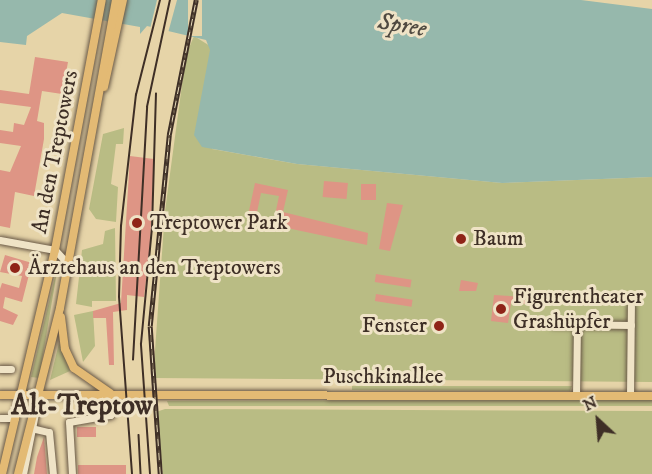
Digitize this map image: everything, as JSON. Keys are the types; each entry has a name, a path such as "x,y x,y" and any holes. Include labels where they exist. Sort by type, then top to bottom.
{"main road":[{"name":"An den Treptowers","path":"4,473 55,250 102,0"},
{"path":"106,69 116,0"},
{"path":"106,69 123,0"},
{"name":"An den Treptowers","path":"60,308 98,101 106,69"},
{"path":"60,308 65,349 75,370 114,395"},
{"path":"18,474 32,428 60,308"},
{"name":"Puschkinallee","path":"0,394 39,396 652,396"}],"street":[{"path":"0,240 55,250 68,264"},
{"path":"630,396 631,306"},
{"path":"553,324 631,325"},
{"path":"576,396 577,324"},
{"path":"0,369 11,369"},
{"path":"72,474 69,422 110,415 114,395"},
{"path":"0,418 15,418"},
{"path":"23,474 32,428 49,432 53,474"}],"green space":[{"name":"Treptower Park","path":"194,36 210,46 212,149 297,164 502,183 652,177 652,382 153,378 165,211 186,55"},
{"path":"124,128 123,144 116,144 111,184 118,187 116,222 96,219 89,209 103,134"},
{"path":"115,228 116,301 92,301 92,307 76,304 82,250 103,244 105,231"},
{"path":"59,260 39,378 31,377"},
{"path":"93,311 95,346 83,362 74,315"},
{"path":"59,343 70,371 50,380"},
{"path":"352,386 572,386 570,391 352,390"},
{"path":"652,400 652,406 169,406 167,401"},
{"path":"165,409 652,411 652,474 163,474 156,412"}],"water":[{"name":"Spree","path":"0,0 581,0 652,9 652,177 502,183 297,164 202,147 194,135 210,50 206,40 147,26 140,34 140,27 62,13 27,36 26,45 0,42"}],"pier":[{"path":"157,0 177,0 168,33 150,29"},
{"path":"188,0 202,0 202,36 188,36"}],"building":[{"path":"35,57 68,62 62,94 42,91 37,121 44,123 44,139 34,196 15,192 10,228 0,226 0,170 10,172 21,146 0,143 0,130 13,132 14,123 24,125 31,107 0,103 0,90 29,94"},
{"path":"130,156 154,159 150,246 144,297 127,295 127,310 113,312 114,365 109,365 106,318 93,318 93,311 121,303"},
{"path":"324,181 348,183 347,199 323,197"},
{"path":"255,183 288,190 283,212 368,233 367,245 273,225 279,196 261,193 255,222 247,220"},
{"path":"361,184 376,184 376,200 361,200"},
{"path":"387,203 403,205 390,251 379,249"},
{"path":"5,255 32,263 22,302 5,297 3,308 18,315 13,325 0,321 0,289 2,283 19,288 22,276 0,272"},
{"path":"376,274 412,280 410,288 375,282"},
{"path":"461,280 478,283 476,291 459,291"},
{"path":"376,294 413,300 411,307 375,301"},
{"name":"Figurentheater Grashüpfer","path":"494,295 525,297 525,304 511,303 508,323 491,321"},
{"path":"77,427 96,427 96,437 77,437"},
{"path":"44,437 47,474 34,474 37,457"},
{"path":"78,465 126,465 126,474 78,474"}],"tram line":[{"path":"132,474 119,297 121,226 136,95 160,0"},
{"path":"133,360 147,107 170,0"},
{"path":"150,474 141,344 152,228 156,94"},
{"path":"139,435 141,474"}],"railway":[{"path":"160,474 150,326 169,135 196,0"}],"place":[{"name":"Treptower Park","path":"137,223"},
{"name":"Baum","path":"461,239"},
{"name":"Ärztehaus an den Treptowers","path":"15,268"},
{"name":"Figurentheater Grashüpfer","path":"501,309"},
{"name":"Fenster","path":"439,326"}],"district":[{"name":"Alt-Treptow","path":"82,406"}]}
